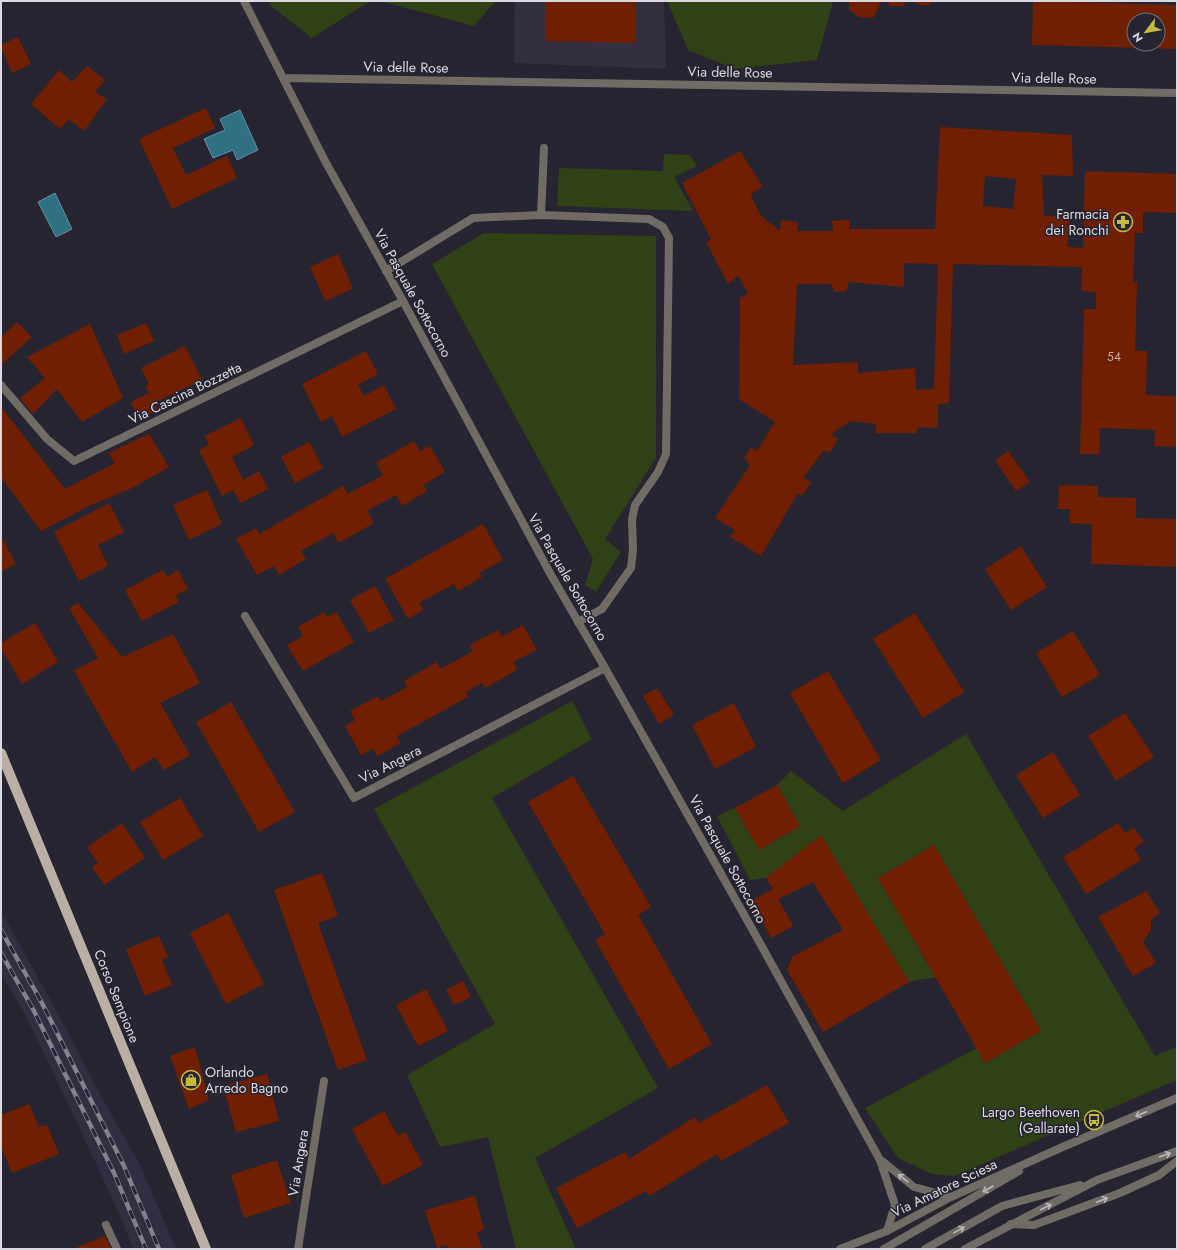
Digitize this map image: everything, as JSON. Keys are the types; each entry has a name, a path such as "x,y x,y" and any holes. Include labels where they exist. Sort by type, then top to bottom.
{"main road":[{"name":"Corso Sempione","path":"1,753 206,1249"}],"street":[{"name":"Via Pasquale Sottocorno","path":"244,1 325,160 403,300 551,574 880,1160 895,1205 887,1231"},
{"name":"Via delle Rose","path":"283,78 1177,93"},
{"path":"541,215 544,148"},
{"path":"386,271 473,218 541,215 649,219 663,227 669,238 666,454 658,472 636,505 632,520 633,550 631,568 602,609 578,622"},
{"name":"Via Cascina Bozzetta","path":"1,385 47,439 74,462 403,300"},
{"name":"Via Angera","path":"245,616 354,798 605,668"},
{"name":"Via Angera","path":"298,1249 324,1081"},
{"name":"Via Amatore Sciesa","path":"840,1249 887,1231 951,1197 1177,1098"},
{"name":"Via Amatore Sciesa","path":"884,1249 1058,1149"},
{"path":"925,1249 1002,1206 1097,1180 1177,1151"},
{"name":"Via Pasquale Sottocorno","path":"880,1160 914,1187 951,1197"},
{"path":"1011,1224 1034,1225 1106,1198 1159,1175 1177,1161"},
{"path":"965,1249 1097,1180"},
{"path":"106,1226 117,1249"}],"shaded area":[{"path":"515,1 664,1 666,69 514,63"},
{"path":"1,911 140,1165 176,1249 133,1249 123,1222 25,1014 1,974"}],"green space":[{"path":"269,1 370,1 312,38 271,6"},
{"path":"380,1 495,1 474,26"},
{"path":"667,1 833,1 817,60 735,69 688,50"},
{"path":"664,154 690,155 697,166 674,177 693,211 557,206 559,168 663,171"},
{"path":"484,233 656,236 656,458 605,539 621,552 596,592 585,585 593,559 432,264"},
{"path":"572,701 592,739 492,798 658,1088 535,1158 576,1249 516,1249 488,1137 440,1147 407,1075 495,1024 374,809"},
{"path":"966,734 1155,1056 1177,1047 1177,1080 954,1176 932,1174 898,1158 865,1108 977,1048 985,1063 1041,1031 934,845 878,878 935,977 909,982 821,836 766,878 750,880 717,816 735,808 759,849 800,826 777,785 791,771 843,811"}],"water":[{"path":"240,110 258,150 237,160 233,150 213,158 204,139 225,130 220,119"},
{"path":"55,193 72,229 56,237 38,202"}],"building":[{"path":"546,1 635,1 635,43 545,41"},
{"path":"849,1 882,1 873,18 859,17 849,10"},
{"path":"887,1 907,1 903,6 890,6"},
{"path":"914,1 933,1 930,5 919,5"},
{"path":"1033,1 1177,5 1177,49 1166,49 1166,12 1126,12 1126,48 1032,45"},
{"path":"18,37 31,64 12,73 1,45"},
{"path":"87,66 105,80 95,92 107,99 84,131 69,119 60,129 31,104 59,70 72,82"},
{"path":"206,108 215,128 173,148 186,175 227,156 237,178 172,209 139,139"},
{"path":"940,127 1072,135 1073,176 1042,175 1044,216 1070,215 1067,247 1083,248 1085,171 1177,174 1177,213 1143,212 1143,233 1135,233 1133,283 1137,282 1135,351 1147,351 1146,395 1177,396 1177,447 1154,446 1155,430 1100,428 1099,454 1080,454 1084,309 1096,309 1096,292 1082,291 1082,267 953,264 949,403 938,404 938,428 917,427 917,433 876,433 876,424 851,421 831,434 838,439 830,453 824,450 803,478 811,482 803,495 798,493 761,556 730,537 735,530 715,518 750,465 744,458 751,447 757,451 775,422 739,399 740,298 748,294 738,276 728,284 706,242 711,239 682,183 740,151 763,187 750,194 761,216 780,231 781,220 798,222 797,231 833,231 832,221 850,220 849,229 935,229","holes":["985,176 1016,179 1013,209 983,206","904,263 938,264 934,389 916,390 915,368 858,373 858,362 793,365 797,284 831,284 834,292 847,291 848,282 904,287"]},
{"path":"338,254 353,289 325,301 310,267"},
{"path":"17,322 32,337 1,365 1,337"},
{"path":"146,323 154,341 124,354 117,335"},
{"path":"90,324 123,398 82,422 57,389 33,414 20,398 45,378 27,357"},
{"path":"185,346 202,380 154,403 158,410 139,420 131,402 149,393 145,386 149,384 141,368"},
{"path":"366,351 378,374 358,385 364,396 384,385 396,409 342,437 332,416 321,422 302,384"},
{"path":"1,407 65,489 115,463 108,453 149,434 169,467 132,488 89,506 41,531 1,477"},
{"path":"241,418 254,445 232,457 243,480 259,471 268,489 240,503 233,490 222,496 199,450 209,445 205,436"},
{"path":"414,441 420,451 430,446 445,472 423,485 427,491 402,506 396,495 367,511 374,523 339,543 333,533 301,551 306,559 279,575 274,566 257,575 236,539 256,528 259,534 343,486 348,494 383,475 376,463"},
{"path":"309,442 323,468 295,483 281,457"},
{"path":"1008,451 1030,482 1016,491 995,460"},
{"path":"1059,485 1098,486 1098,497 1136,498 1136,518 1177,519 1177,567 1091,564 1092,524 1069,523 1070,509 1058,509"},
{"path":"207,490 222,524 189,540 173,505"},
{"path":"109,503 124,532 98,545 108,566 79,581 54,532"},
{"path":"483,524 503,560 479,573 482,577 458,591 454,584 419,603 423,610 408,619 385,579"},
{"path":"1,536 16,564 1,572"},
{"path":"1021,546 1047,587 1011,610 985,569"},
{"path":"163,570 167,577 178,570 188,589 176,595 179,602 142,621 125,590"},
{"path":"375,586 394,620 369,633 350,600"},
{"path":"78,603 122,657 173,634 200,683 160,703 190,755 164,770 155,757 132,772 74,671 98,658 69,608"},
{"path":"324,612 327,617 336,612 354,642 303,671 287,645 303,636 298,627"},
{"path":"915,613 964,692 923,718 873,639"},
{"path":"35,623 58,662 22,684 1,648 1,643"},
{"path":"523,625 537,650 513,662 517,670 485,688 482,683 466,692 468,697 397,736 401,743 377,756 373,749 361,755 345,726 355,720 350,711 378,696 381,701 407,687 404,681 437,662 440,669 450,664 473,651 470,645 498,630 501,637"},
{"path":"1073,631 1100,675 1062,697 1036,653"},
{"path":"828,671 881,760 843,783 790,693"},
{"path":"657,688 674,715 659,724 643,696"},
{"path":"231,702 295,812 259,832 196,722"},
{"path":"734,703 756,747 715,769 692,725"},
{"path":"1125,713 1154,757 1116,781 1088,736"},
{"path":"1053,752 1080,795 1043,818 1016,775"},
{"path":"573,776 651,907 638,915 712,1044 669,1069 595,940 605,934 528,802"},
{"path":"777,785 800,826 759,850 735,808"},
{"path":"180,798 203,836 163,860 140,822"},
{"path":"122,823 145,858 104,885 92,867 98,863 87,847"},
{"path":"1118,823 1125,833 1134,828 1144,842 1134,848 1141,860 1086,894 1063,857"},
{"path":"821,835 909,982 823,1032 787,970 792,957 843,930 813,882 778,899 793,926 771,938 751,901 773,889 766,878"},
{"path":"934,845 1041,1031 985,1063 878,878"},
{"path":"322,873 338,916 318,923 367,1060 338,1070 274,890"},
{"path":"1146,891 1160,913 1151,919 1151,930 1143,942 1156,963 1133,976 1098,917"},
{"path":"228,913 264,984 226,1004 190,933"},
{"path":"159,936 168,957 162,960 172,985 145,996 126,949"},
{"path":"463,981 471,997 454,1005 446,990"},
{"path":"426,989 448,1031 418,1046 396,1005"},
{"path":"195,1047 209,1100 189,1109 170,1056"},
{"path":"267,1074 279,1121 236,1132 223,1086"},
{"path":"767,1085 789,1123 721,1161 717,1154 649,1196 646,1191 577,1228 556,1188 625,1152 629,1159 695,1117 699,1123"},
{"path":"29,1104 39,1127 47,1125 59,1154 12,1173 1,1146 1,1115"},
{"path":"384,1111 398,1136 405,1132 423,1165 383,1186 352,1129"},
{"path":"277,1160 291,1203 244,1218 231,1175"},
{"path":"475,1196 484,1230 477,1232 482,1249 448,1249 447,1245 437,1248 425,1210"},
{"path":"105,1236 111,1249 73,1249"}],"railway":[{"path":"1,930 42,1003 124,1166 159,1249"},
{"path":"1,953 33,1009 114,1173 146,1249"}],"place":[{"name":"Farmacia dei Ronchi","path":"1123,222"},
{"name":"Orlando Arredo Bagno","path":"191,1080"},
{"name":"Largo Beethoven (Gallarate)","path":"1094,1120"}]}
